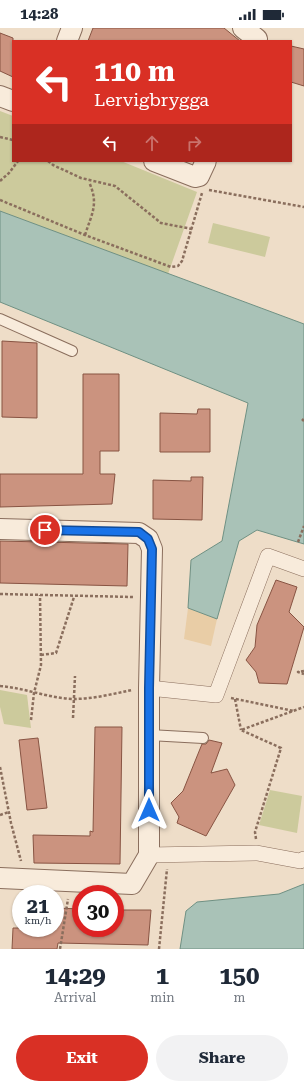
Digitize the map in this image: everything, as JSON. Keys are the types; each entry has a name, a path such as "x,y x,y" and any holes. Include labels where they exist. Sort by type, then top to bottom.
{"street":[{"path":"67,40 72,28"},
{"path":"0,96 12,101"},
{"path":"157,162 195,177 199,176 206,162"},
{"path":"0,529 139,532 148,539 152,549 149,688 149,855 132,884 0,878"},
{"path":"149,688 216,695 268,556 304,569"},
{"path":"149,855 257,853 300,861 304,859"}],"lane":[{"path":"0,320 72,351"},
{"path":"149,735 203,738"}],"path":[{"path":"0,137 12,140"},
{"path":"0,181 9,173 17,162"},
{"path":"49,162 53,166 89,182 105,182 115,186 161,223 192,229"},
{"path":"85,235 95,200 95,195 89,182"},
{"path":"0,200 85,235 172,267 178,266 182,261 204,187 209,190 238,196 304,207"},
{"path":"298,542 304,526"},
{"path":"0,594 151,598"},
{"path":"31,720 34,693 41,665 40,595"},
{"path":"41,655 56,653 74,597"},
{"path":"304,671 298,672 304,674"},
{"path":"73,718 75,676"},
{"path":"0,686 17,687 34,693 74,699 149,688"},
{"path":"216,695 295,711"},
{"path":"235,699 241,730"},
{"path":"241,730 304,709"},
{"path":"241,730 281,748 255,832"},
{"path":"0,767 25,879"},
{"path":"0,815 9,812"},
{"path":"159,949 168,855"},
{"path":"60,949 70,882"}],"shaded area":[{"path":"0,111 12,116 12,162 123,162 197,192 168,274 0,211"},
{"path":"0,211 304,324 304,544 257,530 239,541 217,619 188,608 191,560 222,541 248,403 0,302"},
{"path":"213,223 270,237 265,257 208,243"},
{"path":"0,690 27,695 31,728 4,724 0,707"},
{"path":"270,790 302,796 297,833 259,825"},
{"path":"304,884 304,949 180,949 186,911 197,902 279,894"}],"sand":[{"path":"188,608 217,619 211,646 184,639"}],"building":[{"path":"93,28 224,28 239,40 88,40"},
{"path":"0,33 13,38 12,77 0,71"},
{"path":"292,46 304,49 304,86 292,82"},
{"path":"2,341 37,343 37,418 2,417"},
{"path":"83,374 119,374 119,451 100,451 100,474 115,474 112,504 0,507 0,474 83,474"},
{"path":"198,409 210,409 210,452 160,452 160,413 197,414"},
{"path":"191,477 203,477 202,520 153,519 153,480 191,481"},
{"path":"0,541 128,544 127,586 0,583"},
{"path":"276,580 297,587 289,612 304,627 287,684 259,683 256,672 246,660 255,647 257,625"},
{"path":"95,727 122,727 120,864 34,863 33,835 90,836 90,831 93,832"},
{"path":"38,738 47,808 27,810 19,740"},
{"path":"209,740 222,743 211,773 227,769 235,785 206,836 177,823 179,817 171,803 183,791 202,744 206,744"},
{"path":"64,908 72,909 72,937 124,937 124,910 151,910 148,945 58,943 57,949 12,949 13,937 64,937"}],"route":[{"path":"45,530 139,532 150,542 152,549 149,688 149,810"}]}
